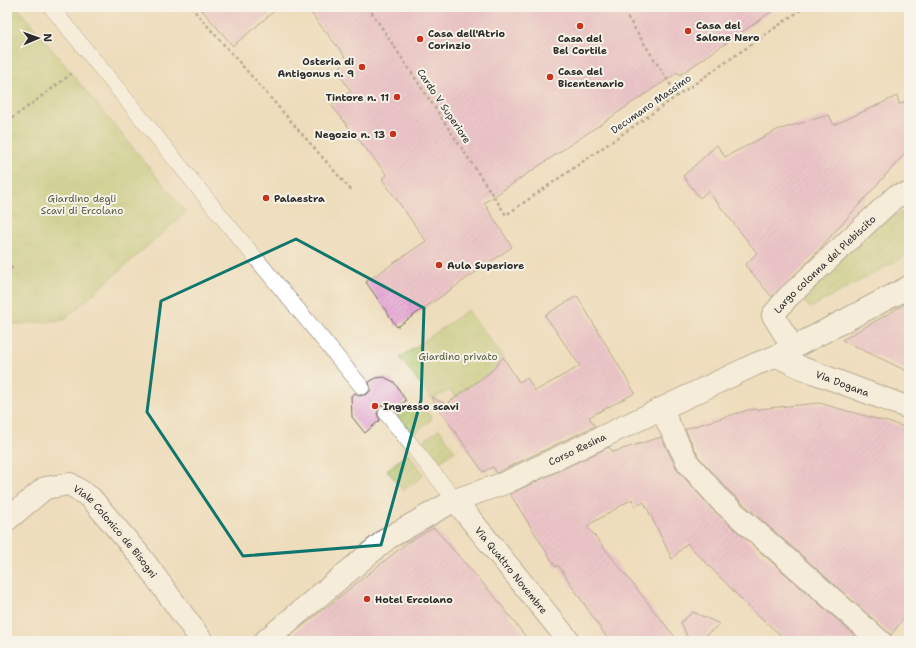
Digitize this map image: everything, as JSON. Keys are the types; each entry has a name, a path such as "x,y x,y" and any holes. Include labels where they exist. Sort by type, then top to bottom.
{"street":[{"name":"Largo colonna del Plebiscito","path":"785,352 773,315 792,293 891,200 896,196 909,194"},
{"name":"Corso Resina","path":"266,641 388,538 455,500 504,483 756,364 785,352 909,287"},
{"name":"Via Dogana","path":"785,352 802,368 909,408"},
{"path":"660,409 688,463 721,501 880,641"},
{"name":"Viale Colonico de Bisogni","path":"7,520 45,488 70,484 91,498 141,557 202,641"},
{"name":"Via Quattro Novembre","path":"455,500 569,641"}],"lane":[{"path":"51,7 362,387"},
{"path":"386,413 455,500"}],"path":[{"path":"191,7 351,190"},
{"name":"Cardo V Superiore","path":"368,7 506,215"},
{"path":"620,7 677,95"},
{"name":"Decumano Massimo","path":"506,215 805,7"},
{"path":"7,122 92,58"},
{"path":"7,262 14,270"}],"highlighted area":[{"path":"296,239 424,308 421,400 381,545 243,556 147,412 161,301"}],"green space":[{"name":"Giardino degli Scavi di Ercolano","path":"7,7 17,7 186,212 64,320 7,325"},
{"path":"909,210 909,254 810,308 796,293 880,221"},
{"name":"Giardino privato","path":"468,310 503,357 493,370 455,397 450,390 432,399 400,358"},
{"path":"403,408 425,409 432,419 413,435 395,413"},
{"path":"439,429 455,451 434,466 418,445"},
{"path":"408,453 424,475 403,491 387,470"}],"building":[{"path":"199,7 279,7 233,46"},
{"path":"306,7 778,7 680,75 678,72 484,203 512,247 397,327 366,282 426,241 382,179 387,175 331,105 351,91 336,70 348,60"},
{"path":"897,96 899,104 909,100 909,149 806,264 772,297 745,265 757,253 708,191 700,198 683,176 717,145 725,157 777,130 829,115 834,125"},
{"path":"577,296 635,393 589,417 595,426 497,473 493,467 483,472 431,397 452,407 449,402 493,370 503,357 519,382 527,378 535,391 580,366 545,315"},
{"path":"909,302 909,372 842,340"},
{"name":"Ingresso scavi","path":"384,377 394,382 406,401 394,408 389,405 381,406 377,414 380,420 365,433 352,417 351,396 355,393 359,396 367,394 371,390 369,382 376,378"},
{"path":"819,403 909,428 909,611 891,635 730,492 698,456 685,429 748,410"},
{"path":"661,437 678,471 712,509 861,641 787,641 746,604 687,543 672,559 644,502 635,507 632,499 587,526 678,641 609,641 558,565 556,567 510,494 609,447 613,452"},
{"path":"434,528 495,597 529,641 284,641 408,542"},
{"path":"693,612 720,624 698,641 689,641 681,622"}],"place":[{"name":"Casa del Bel Cortile","path":"580,26"},
{"name":"Casa del Salone Nero","path":"688,31"},
{"name":"Casa dell'Atrio Corinzio","path":"420,39"},
{"name":"Osteria di Antigonus n. 9","path":"362,67"},
{"name":"Casa del Bicentenario","path":"550,77"},
{"name":"Tintore n. 11","path":"397,97"},
{"name":"Negozio n. 13","path":"393,134"},
{"name":"Palaestra","path":"266,198"},
{"name":"Aula Superiore","path":"439,265"},
{"name":"Ingresso scavi","path":"375,406"},
{"name":"Hotel Ercolano","path":"367,599"}]}
